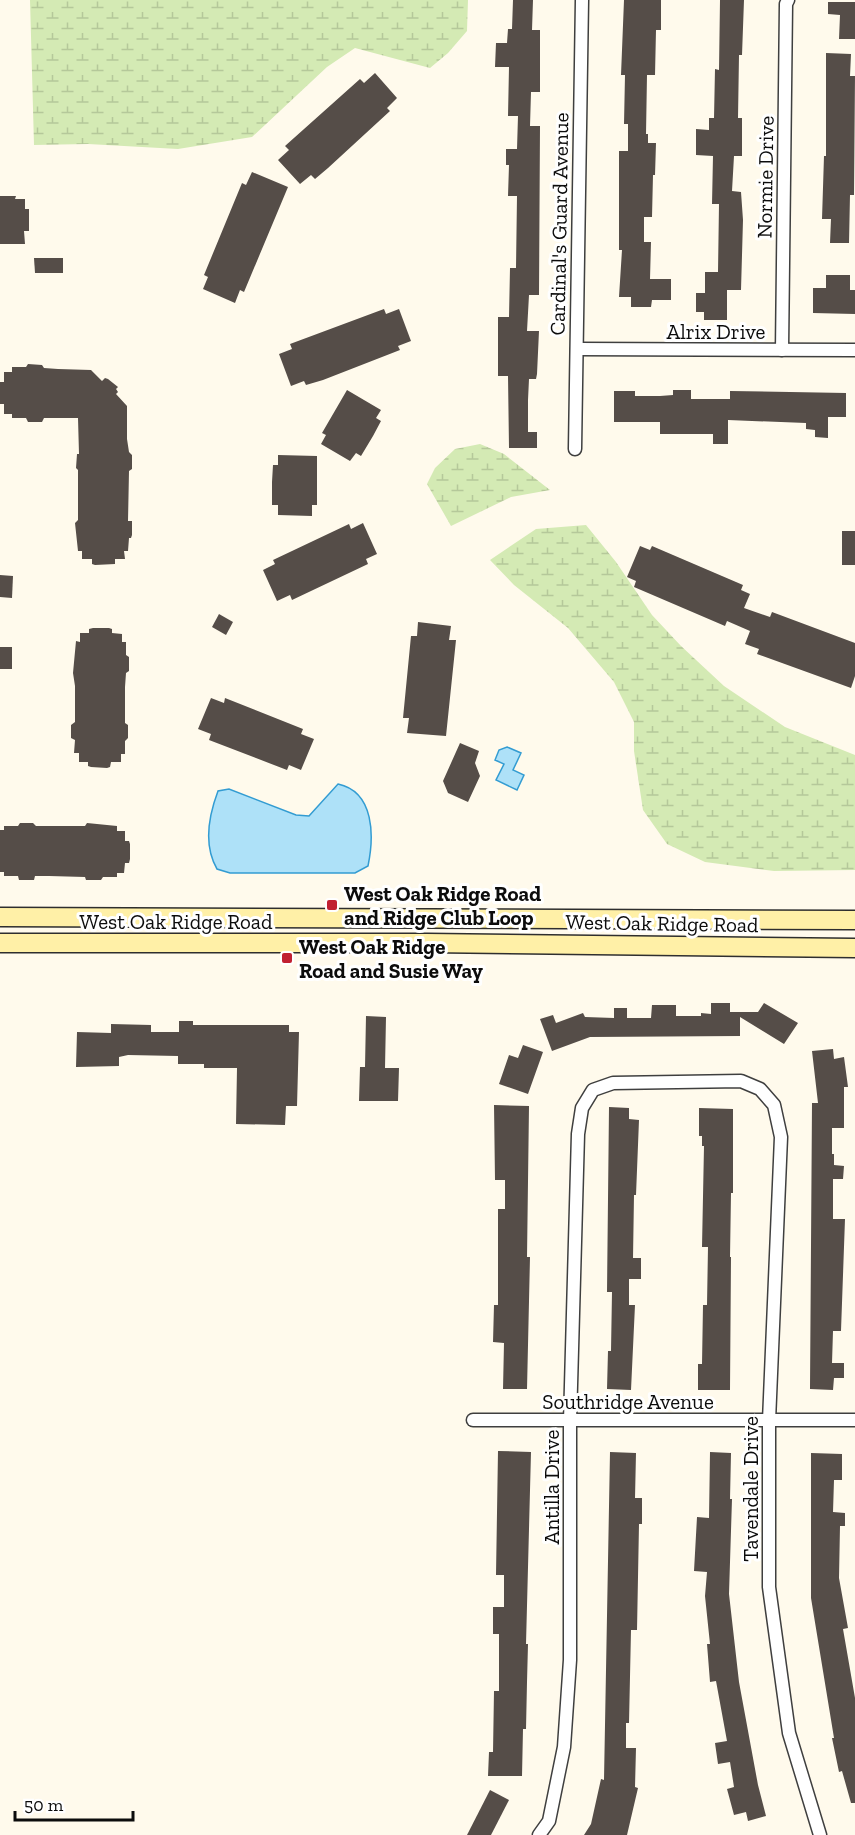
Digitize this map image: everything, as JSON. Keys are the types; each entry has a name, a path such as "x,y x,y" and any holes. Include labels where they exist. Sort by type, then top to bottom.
{"street":[{"name":"Cardinal's Guard Avenue","path":"575,448 582,0"},
{"name":"Normie Drive","path":"782,350 787,2"},
{"name":"Alrix Drive","path":"577,349 855,351"},
{"name":"West Oak Ridge Road","path":"0,917 855,920"},
{"path":"426,919 427,943"},
{"name":"West Oak Ridge Road","path":"0,943 427,943 855,948"},
{"name":"Antilla Drive","path":"539,1835 549,1821 564,1747 570,1660 570,1421 578,1134 582,1108 593,1090 613,1083 741,1081 760,1089 774,1106 782,1137"},
{"name":"Tavendale Drive","path":"782,1137 769,1421 769,1587 789,1733 820,1835"},
{"name":"Southridge Avenue","path":"473,1420 855,1420"}],"green space":[{"path":"30,0 468,0 467,31 448,53 430,68 355,48 327,67 252,137 178,149 88,144 34,145"},
{"path":"480,444 504,454 550,490 511,497 451,526 427,484 435,468 455,449"},
{"path":"586,525 616,562 652,615 724,686 785,727 855,755 855,870 774,871 705,862 667,844 643,810 634,751 634,722 614,682 568,628 514,585 490,560 536,529"}],"water":[{"path":"507,747 521,753 513,770 524,775 517,790 496,780 504,764 495,760 499,750"},
{"path":"338,784 359,796 365,806 371,829 368,866 355,873 230,873 217,869 210,850 209,830 218,791 229,789 296,815 309,816"}],"building":[{"path":"513,0 533,0 532,30 540,30 540,92 531,92 530,126 540,126 539,295 529,295 527,331 539,331 537,374 536,379 529,379 528,400 528,432 537,432 537,448 509,448 508,376 498,376 498,317 509,317 510,268 516,268 517,196 508,196 509,165 506,165 506,149 517,149 518,116 508,116 509,67 495,67 496,43 507,43 508,29 512,29"},
{"path":"624,0 661,0 661,30 656,30 655,75 647,75 646,134 648,134 648,143 656,143 652,217 644,217 644,242 651,242 650,279 671,279 671,300 652,300 651,307 631,307 631,297 619,297 622,250 619,250 619,151 628,151 628,124 624,124 625,75 621,75"},
{"path":"720,0 744,0 742,55 739,55 738,118 742,118 742,156 734,156 732,191 741,192 743,220 741,290 727,290 727,320 704,320 704,312 696,312 696,293 705,293 705,272 718,272 719,204 712,204 713,156 696,155 696,129 709,130 709,118 714,118 715,69 719,70"},
{"path":"828,2 855,2 855,39 839,39 840,15 828,14"},
{"path":"826,53 851,54 850,76 855,76 854,195 850,195 849,243 830,243 831,219 822,219 824,156 826,156"},
{"path":"375,73 397,98 387,108 390,111 315,179 311,175 300,184 278,160 289,150 285,146 360,79 364,83"},
{"path":"252,172 288,187 244,292 240,290 235,303 203,289 208,277 204,275 242,183 246,185"},
{"path":"0,196 16,196 15,199 25,199 25,209 29,209 29,231 24,231 25,244 0,244"},
{"path":"34,258 63,258 63,273 35,273"},
{"path":"826,275 850,275 850,290 855,290 855,314 813,313 813,288 826,288"},
{"path":"384,309 386,314 399,309 411,341 398,346 400,350 323,380 306,385 304,381 291,386 279,354 292,349 290,344"},
{"path":"28,364 42,365 44,368 91,370 102,381 105,378 108,379 118,387 116,394 127,406 127,439 129,452 132,455 132,469 129,471 128,521 132,521 132,535 129,538 128,551 124,551 125,559 115,559 115,564 92,564 92,559 82,559 82,551 78,551 75,523 78,520 78,470 76,468 77,454 79,454 78,418 44,418 42,422 28,422 26,418 12,418 12,414 4,414 4,404 0,404 0,382 4,382 4,372 12,372 12,367 26,367"},
{"path":"347,390 381,410 376,418 381,421 361,456 356,453 350,461 321,444 326,435 322,433"},
{"path":"673,390 691,390 691,399 730,399 730,391 846,393 846,417 828,417 828,438 815,437 815,430 806,429 806,423 728,420 728,444 713,444 713,434 660,434 660,422 614,422 614,391 635,391 635,396 660,396 673,395"},
{"path":"278,455 317,456 317,505 312,505 312,516 278,515 278,505 272,505 273,465 278,465"},
{"path":"363,523 377,554 366,559 368,564 292,600 290,595 277,601 263,570 275,564 273,560 349,524 351,529"},
{"path":"842,531 855,531 855,565 842,565"},
{"path":"640,546 650,550 652,546 743,585 741,590 750,594 744,608 770,617 772,612 855,643 855,676 851,688 757,654 759,649 745,644 750,631 727,621 725,626 634,587 636,581 627,577"},
{"path":"0,575 13,576 12,598 0,597"},
{"path":"219,614 233,622 226,635 212,627"},
{"path":"418,622 451,626 449,640 456,640 446,736 407,733 409,718 403,718 411,636 417,636"},
{"path":"109,628 112,629 112,633 122,634 122,642 126,642 126,655 129,657 129,671 126,673 125,687 125,723 128,725 128,738 125,741 125,754 121,754 121,762 111,762 110,767 107,768 91,767 88,766 88,762 79,762 79,753 74,753 75,740 71,738 71,725 75,722 73,673 76,641 80,642 80,633 89,633 89,629"},
{"path":"0,647 12,647 12,669 0,669"},
{"path":"211,698 224,703 225,698 303,729 301,734 314,739 301,770 289,765 287,770 209,740 211,734 198,729"},
{"path":"460,743 479,751 475,763 480,776 468,802 448,793 443,781"},
{"path":"20,823 33,823 36,826 85,826 87,823 117,826 117,831 125,831 125,841 129,841 130,844 129,863 125,863 124,873 117,873 117,877 103,877 101,880 86,880 85,877 35,876 34,880 19,880 18,876 4,876 4,872 0,872 0,830 4,830 4,826 18,826"},
{"path":"711,1003 730,1003 730,1012 758,1012 764,1003 798,1023 784,1044 740,1017 740,1036 590,1037 552,1051 540,1019 553,1015 556,1023 583,1013 585,1017 614,1018 614,1008 627,1008 627,1018 651,1018 652,1005 676,1005 676,1016 701,1016 701,1013 711,1014"},
{"path":"366,1016 386,1017 385,1068 399,1068 398,1101 359,1101 360,1067 365,1067"},
{"path":"179,1021 193,1021 193,1025 289,1025 289,1032 299,1032 297,1106 286,1106 285,1125 236,1124 237,1068 204,1068 204,1064 178,1064 178,1056 128,1055 119,1057 119,1066 76,1067 77,1032 111,1033 111,1024 151,1025 151,1032 179,1032"},
{"path":"523,1045 543,1052 528,1094 499,1084 509,1055 518,1058"},
{"path":"833,1049 834,1059 844,1057 848,1087 844,1087 844,1128 832,1128 834,1165 844,1166 843,1179 833,1179 833,1219 845,1219 841,1331 833,1331 832,1363 844,1363 844,1378 834,1378 833,1390 810,1389 812,1103 818,1103 812,1051"},
{"path":"494,1105 529,1106 527,1257 530,1257 527,1389 503,1389 504,1343 493,1342 494,1305 498,1305 498,1209 505,1209 505,1180 495,1180"},
{"path":"609,1107 629,1108 629,1119 639,1120 633,1258 641,1258 641,1279 629,1279 629,1305 635,1305 631,1390 607,1389 608,1351 611,1351 612,1292 607,1292"},
{"path":"699,1108 733,1109 730,1390 698,1390 698,1364 702,1364 703,1305 707,1305 708,1247 702,1247 704,1146 702,1146 702,1136 699,1136"},
{"path":"498,1451 531,1452 526,1729 523,1729 522,1776 488,1776 489,1752 493,1752 494,1691 499,1691 499,1634 493,1634 493,1607 504,1607 504,1575 496,1575"},
{"path":"610,1452 636,1453 635,1498 642,1498 642,1524 639,1524 637,1630 631,1630 629,1723 626,1723 626,1748 636,1748 635,1787 638,1788 627,1835 584,1835 591,1824 601,1779 604,1780"},
{"path":"710,1452 731,1453 729,1594 739,1682 766,1816 748,1821 746,1812 734,1815 727,1789 734,1787 730,1762 718,1764 715,1743 727,1741 716,1681 710,1682 707,1644 710,1644 705,1596 707,1572 694,1571 697,1517 709,1518"},
{"path":"811,1453 842,1454 842,1480 834,1480 833,1512 845,1513 845,1526 840,1526 839,1578 848,1628 843,1629 855,1698 855,1803 851,1803 842,1771 839,1772 811,1598"},
{"path":"490,1790 509,1800 491,1835 467,1835"}],"place":[{"name":"West Oak Ridge Road and Ridge Club Loop","path":"332,905"},
{"name":"West Oak Ridge Road and Susie Way","path":"287,958"}]}
